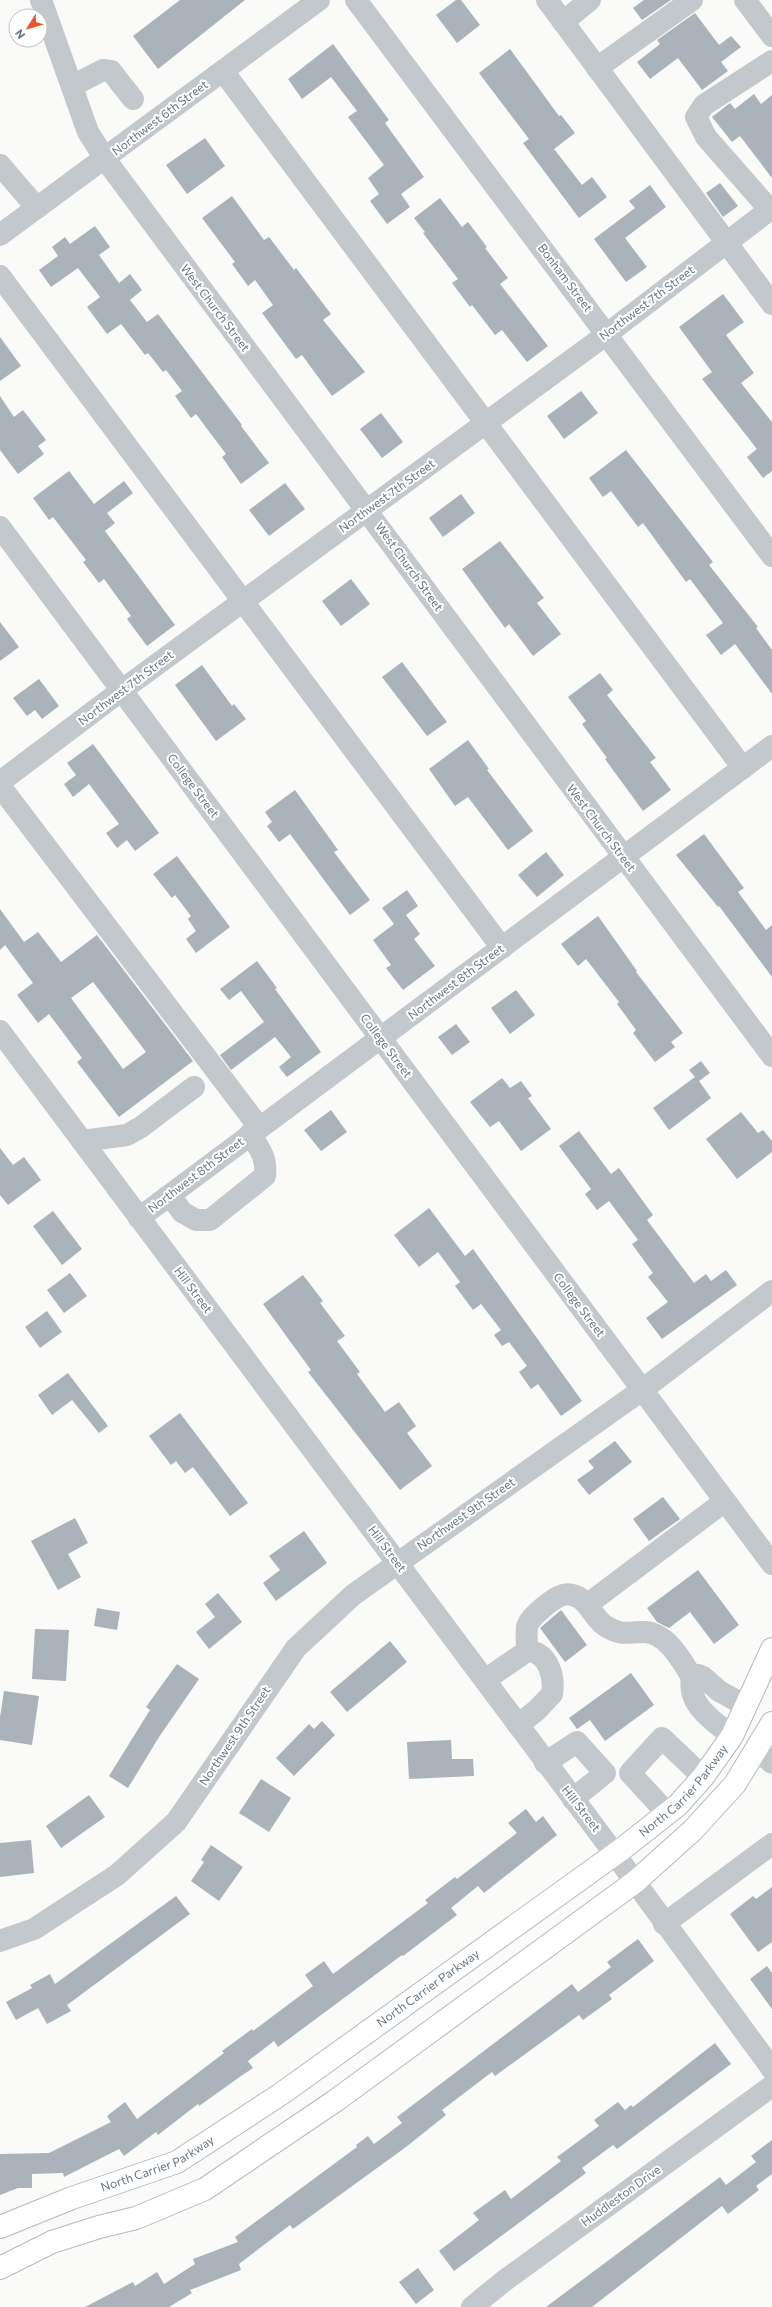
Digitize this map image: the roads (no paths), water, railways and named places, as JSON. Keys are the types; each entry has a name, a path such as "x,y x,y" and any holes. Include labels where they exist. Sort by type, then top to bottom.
{"main road":[{"name":"North Carrier Parkway","path":"0,2227 72,2198 177,2162 281,2094 614,1853 667,1813 703,1777 732,1736 772,1649"},
{"path":"0,2268 52,2242 99,2226 136,2218 205,2189 335,2101 636,1882 693,1830 735,1784 764,1756 772,1724"}],"street":[{"name":"West Church Street","path":"42,0 88,132 104,159 772,1056"},
{"name":"Northwest 6th Street","path":"0,235 223,71 295,7 319,0"},
{"name":"Bonham Street","path":"356,0 772,556"},
{"path":"547,0 772,304"},
{"path":"563,22 590,0"},
{"path":"597,68 692,0"},
{"path":"745,0 772,36"},
{"path":"771,209 706,137 696,117 704,105 772,61"},
{"path":"72,86 103,70 111,71 133,99"},
{"path":"223,71 743,768"},
{"path":"0,165 37,208"},
{"name":"Northwest 7th Street","path":"0,782 122,690 607,334 771,209"},
{"path":"0,276 502,948"},
{"name":"College Street","path":"0,527 772,1564"},
{"name":"Northwest 8th Street","path":"139,1218 624,858 772,746"},
{"path":"0,786 255,1131 264,1154 266,1166 265,1176 210,1220 196,1220 182,1212 170,1195"},
{"name":"Hill Street","path":"0,1032 398,1562 545,1763 636,1882 664,1924 769,2056"},
{"path":"82,1141 127,1135 141,1127 194,1087"},
{"name":"Northwest 9th Street","path":"0,1941 34,1929 117,1875 176,1822 296,1648 353,1595 642,1390 772,1291"},
{"path":"588,1604 725,1501"},
{"path":"527,1652 527,1626 531,1618 563,1595 570,1594 588,1604 599,1621 607,1627 623,1634 646,1632 656,1635 668,1644 692,1677 691,1690 693,1699 707,1716 732,1736"},
{"path":"485,1680 527,1652 533,1651 545,1662 552,1674 552,1694 518,1725"},
{"path":"692,1677 698,1675 704,1677 719,1691 746,1706"},
{"path":"630,1773 662,1738 703,1777"},
{"path":"545,1763 577,1742 605,1773"},
{"path":"573,1799 605,1773 630,1773 667,1813"},
{"path":"664,1924 772,1844"},
{"name":"Huddleston Drive","path":"472,2307 504,2281 772,2086"}]}
